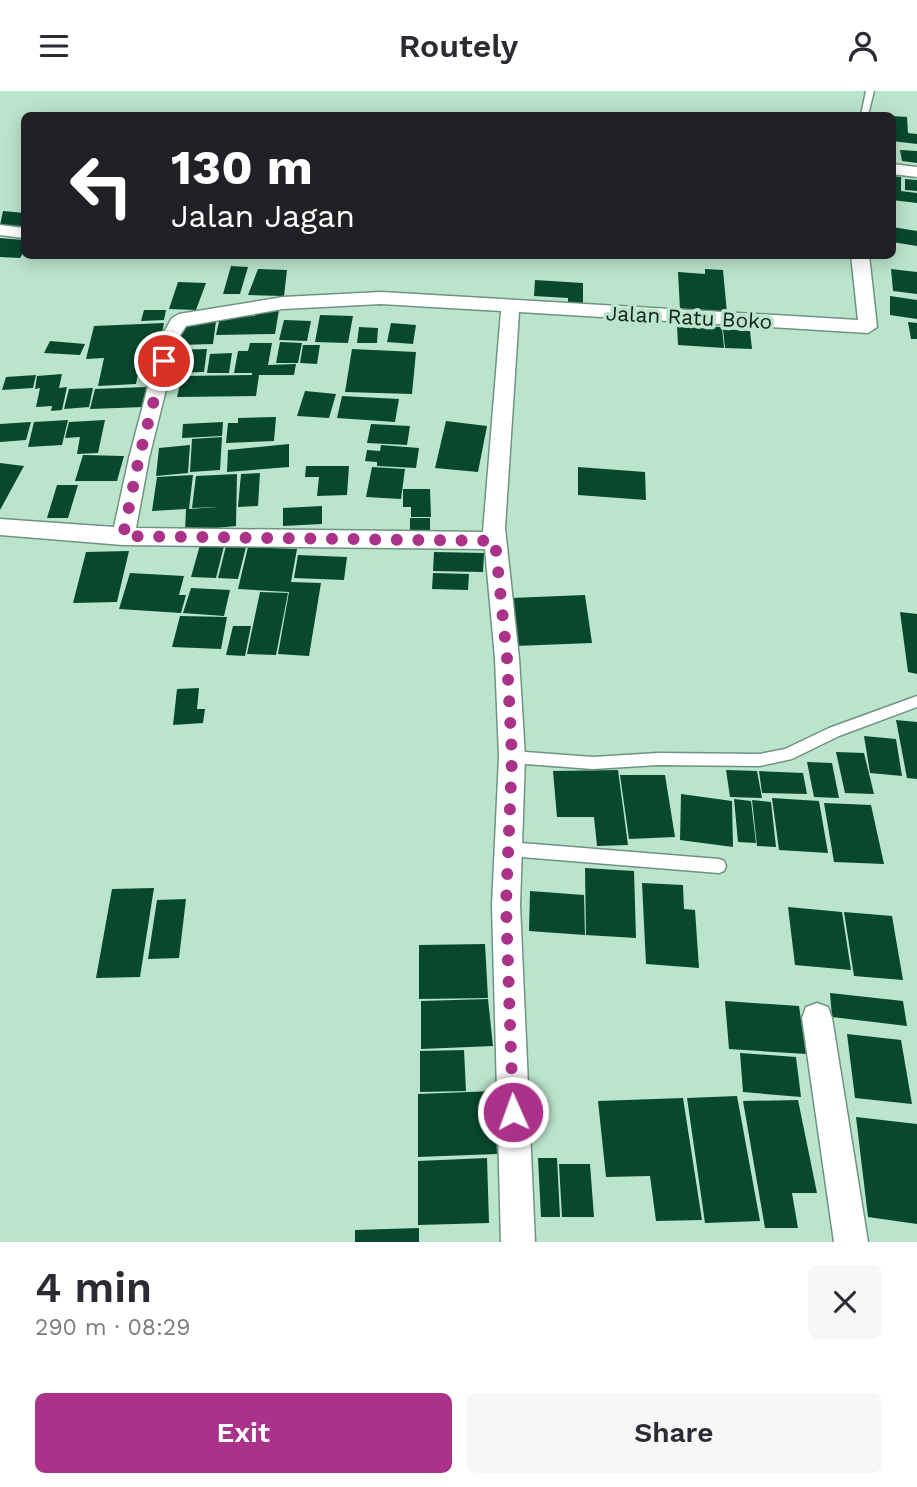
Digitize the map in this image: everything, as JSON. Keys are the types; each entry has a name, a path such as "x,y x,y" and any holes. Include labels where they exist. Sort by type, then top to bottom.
{"street":[{"path":"896,169 917,172"},
{"path":"0,230 21,233"},
{"name":"Jalan Ratu Boko","path":"123,536 139,458 170,337 179,322 186,318 283,303 337,299 418,299 510,308 868,327 860,259"},
{"path":"510,308 495,541 507,658 512,757 506,905 518,1242"},
{"path":"0,527 123,536 495,541"},
{"path":"817,1019 851,1242"}],"lane":[{"path":"865,112 870,91"},
{"path":"512,757 551,762 593,763 658,759 760,760 787,755 834,732 917,702"},
{"path":"509,849 719,866"}],"building":[{"path":"896,116 907,117 908,133 917,134 917,144 896,141"},
{"path":"900,150 917,151 917,163 902,161"},
{"path":"896,176 901,177 901,191 917,193 917,203 896,200"},
{"path":"905,179 917,180 917,191 905,190"},
{"path":"3,211 21,213 21,226 0,225"},
{"path":"896,228 917,231 917,246 896,243"},
{"path":"0,238 21,240 20,258 0,257"},
{"path":"231,266 248,267 240,294 223,294"},
{"path":"258,269 287,270 284,296 248,295"},
{"path":"705,269 723,270 727,313 680,310 678,272 705,274"},
{"path":"891,269 917,272 917,294 893,291"},
{"path":"535,280 583,283 583,304 568,304 568,298 534,296"},
{"path":"178,282 206,283 196,310 169,309"},
{"path":"890,296 917,300 917,319 890,315"},
{"path":"144,310 166,310 164,320 141,321"},
{"path":"255,310 279,310 275,334 216,335 220,317 255,316"},
{"path":"320,315 353,316 348,343 315,342"},
{"path":"284,320 311,321 307,341 279,340"},
{"path":"216,321 213,344 179,345 183,326 191,326 194,322"},
{"path":"908,322 917,323 917,339 911,339"},
{"path":"164,323 161,338 145,338 136,384 98,386 104,358 86,359 94,326"},
{"path":"391,323 416,325 413,344 387,342"},
{"path":"677,325 722,327 724,348 678,345"},
{"path":"359,327 378,328 377,343 357,343"},
{"path":"723,329 750,331 752,349 725,348"},
{"path":"50,341 85,344 80,355 44,353"},
{"path":"280,342 302,343 298,363 276,363"},
{"path":"250,343 272,343 268,365 296,364 294,375 259,375 256,396 177,397 182,376 252,375 234,373 238,351 248,351"},
{"path":"303,345 320,345 317,364 300,363"},
{"path":"207,349 204,372 168,373 173,350"},
{"path":"352,349 416,352 412,394 345,392"},
{"path":"232,353 229,373 207,373 210,354"},
{"path":"62,374 59,388 67,387 62,410 51,411 52,406 36,407 40,388 35,389 37,376"},
{"path":"36,375 33,388 2,390 6,377"},
{"path":"146,387 143,407 90,409 95,389"},
{"path":"93,388 89,407 64,409 69,389"},
{"path":"305,391 336,394 329,418 297,416"},
{"path":"342,396 399,399 395,422 337,418"},
{"path":"276,417 274,441 226,443 228,423 238,423 238,418"},
{"path":"68,420 62,445 28,447 34,422"},
{"path":"105,420 98,453 77,454 80,437 65,438 69,422"},
{"path":"446,421 487,426 478,472 435,468"},
{"path":"31,422 26,440 0,442 0,424"},
{"path":"223,422 222,436 182,438 183,424"},
{"path":"371,424 410,426 407,445 367,443"},
{"path":"222,437 220,470 190,472 192,439"},
{"path":"289,444 289,467 227,472 228,450"},
{"path":"190,445 188,473 156,476 159,448"},
{"path":"381,445 419,448 416,468 377,466 377,462 365,461 367,450 380,451"},
{"path":"83,455 124,456 117,481 75,481"},
{"path":"0,463 24,466 0,510"},
{"path":"306,466 349,466 347,495 317,496 319,477 305,477"},
{"path":"372,467 405,469 401,499 366,497"},
{"path":"578,467 645,472 646,500 578,495"},
{"path":"260,473 258,506 238,507 241,474"},
{"path":"237,474 236,526 185,531 186,509 152,511 157,477 193,475 189,509 218,507 192,508 196,476"},
{"path":"57,485 78,485 68,518 47,518"},
{"path":"403,489 430,489 431,517 411,517 411,507 403,507"},
{"path":"322,506 322,524 283,526 283,508"},
{"path":"410,518 430,518 430,533 410,533"},
{"path":"200,545 224,546 216,578 191,577"},
{"path":"226,546 246,547 238,579 218,578"},
{"path":"248,547 297,549 291,582 321,583 309,656 278,654 289,592 238,589"},
{"path":"129,551 117,602 73,603 86,552"},
{"path":"434,552 484,553 483,572 433,571"},
{"path":"298,555 347,557 344,580 294,578"},
{"path":"130,573 184,576 179,595 186,595 181,613 119,609"},
{"path":"433,573 469,574 468,590 432,589"},
{"path":"191,588 230,590 224,616 183,613"},
{"path":"260,592 288,593 276,655 247,654"},
{"path":"585,595 592,643 515,646 511,598"},
{"path":"900,612 917,614 917,674 908,672"},
{"path":"180,616 227,617 221,649 172,647"},
{"path":"233,626 251,626 245,656 226,655"},
{"path":"199,688 197,709 205,709 203,723 173,725 177,689"},
{"path":"896,720 917,722 917,779 907,778"},
{"path":"864,736 896,739 902,776 870,773"},
{"path":"836,752 864,753 874,794 845,793"},
{"path":"807,762 832,763 839,798 814,797"},
{"path":"618,770 628,845 597,846 594,817 557,817 553,771"},
{"path":"726,770 757,771 762,798 730,797"},
{"path":"759,771 803,773 807,794 762,793"},
{"path":"620,775 665,775 675,837 629,839"},
{"path":"681,794 732,801 733,847 680,840"},
{"path":"772,798 819,801 828,853 779,850"},
{"path":"734,799 751,801 756,843 738,842"},
{"path":"752,800 771,802 776,847 757,846"},
{"path":"824,803 871,805 884,864 834,862"},
{"path":"585,868 634,871 636,938 586,935"},
{"path":"642,883 683,885 684,909 695,910 699,968 646,964"},
{"path":"154,888 140,977 96,978 112,889"},
{"path":"530,891 584,895 585,935 529,931"},
{"path":"186,899 179,958 148,959 157,900"},
{"path":"788,907 842,912 851,970 795,965"},
{"path":"844,912 892,916 903,980 854,976"},
{"path":"485,944 488,998 419,999 419,945"},
{"path":"830,993 903,1001 907,1026 832,1017"},
{"path":"488,999 493,1046 421,1049 421,1001"},
{"path":"725,1001 799,1006 806,1054 729,1049"},
{"path":"847,1034 901,1040 912,1104 855,1098"},
{"path":"464,1050 466,1091 420,1092 420,1051"},
{"path":"740,1053 796,1057 801,1097 743,1092"},
{"path":"494,1091 497,1154 418,1157 418,1094"},
{"path":"737,1096 760,1221 705,1223 687,1098"},
{"path":"683,1098 702,1220 656,1221 650,1176 606,1177 598,1101"},
{"path":"798,1100 817,1193 792,1193 798,1228 765,1228 743,1101"},
{"path":"856,1117 917,1124 917,1224 868,1217"},
{"path":"487,1158 489,1223 418,1225 418,1161"},
{"path":"538,1158 557,1158 560,1217 541,1217"},
{"path":"559,1164 590,1164 594,1217 562,1217"},
{"path":"419,1228 419,1242 355,1242 355,1230"}],"route":[{"path":"164,361 139,458 123,536 495,541 507,658 512,757 506,905 513,1112"}]}
